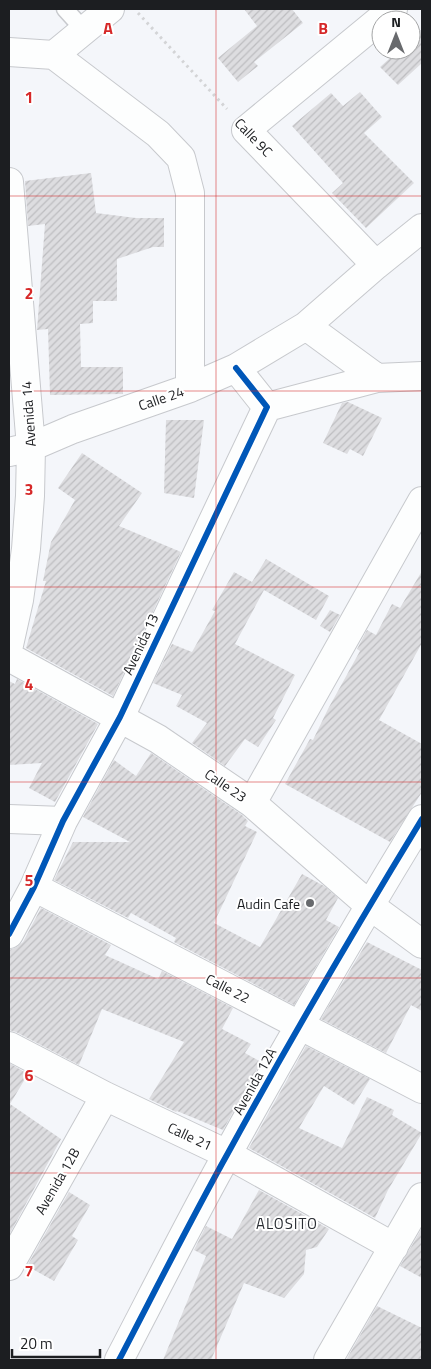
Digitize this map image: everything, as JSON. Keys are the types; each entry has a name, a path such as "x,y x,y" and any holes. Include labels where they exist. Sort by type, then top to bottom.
{"street":[{"path":"54,55 110,9"},
{"path":"246,130 393,9"},
{"path":"9,52 54,55 158,134 181,158 190,193 190,388"},
{"name":"Calle 9C","path":"246,130 376,265"},
{"name":"Avenida 14","path":"9,182 20,450 30,496 26,549 19,600 9,645"},
{"name":"Calle 24","path":"20,450 81,426 190,388 236,368 306,326 422,228"},
{"path":"306,326 378,378"},
{"path":"236,368 267,407 378,378 422,376"},
{"name":"Avenida 13","path":"9,934 34,887 63,820 120,717 267,407"},
{"path":"252,802 422,501"},
{"name":"Calle 23","path":"9,657 158,739 252,802 369,905 422,944"},
{"name":"Avenida 12A","path":"119,1360 227,1154 369,905 422,819"},
{"path":"9,820 63,820"},
{"name":"Calle 22","path":"34,887 422,1089"},
{"name":"Calle 21","path":"9,1046 106,1096 227,1154 394,1247"},
{"name":"Avenida 12B","path":"9,1266 106,1096"},
{"path":"328,1360 422,1197"}],"lane":[{"path":"65,9 84,30"}],"building":[{"path":"244,9 292,9 303,23 254,62 258,66 238,82 218,58 257,26"},
{"path":"421,30 422,63 398,85 380,67 388,60 421,60"},
{"path":"360,92 382,117 364,133 414,183 366,228 332,193 343,183 292,126 331,93 343,106"},
{"path":"91,173 96,213 136,218 164,218 164,247 153,247 117,259 117,301 93,301 93,323 80,324 81,367 123,367 123,394 50,395 48,329 37,330 45,224 28,226 25,181"},
{"path":"348,402 382,418 363,456 350,449 347,454 323,443 342,403"},
{"path":"166,420 204,420 194,498 164,493"},
{"path":"82,453 142,493 119,526 181,552 113,696 26,648 46,581 43,581 51,542 75,500 58,488"},
{"path":"266,559 329,596 316,620 264,590 235,644 295,675 273,718 276,720 258,747 245,739 225,766 192,743 207,723 176,706 182,695 153,683 172,644 192,652 215,611 212,610 234,572 252,582"},
{"path":"422,571 422,643 379,720 422,744 422,792 390,842 285,784 310,739 313,740 360,651 357,649 367,630 376,635 392,604 400,608"},
{"path":"330,610 340,615 330,632 320,626"},
{"path":"17,679 98,724 55,802 29,788 42,763 9,765 9,681 15,684"},
{"path":"151,753 242,815 248,821 245,826 257,832 214,923 260,947 302,874 324,886 338,898 326,920 339,927 294,1005 174,942 176,938 131,913 128,918 54,880 73,842 130,842 83,817 114,760 136,776"},
{"path":"41,908 111,945 105,955 158,979 162,971 233,1008 222,1029 251,1044 245,1053 261,1062 223,1130 176,1112 149,1099 184,1042 102,1009 79,1065 9,1030 9,950 23,942"},
{"path":"367,942 422,970 422,1011 411,1005 386,1053 321,1019"},
{"path":"306,1046 370,1079 354,1105 324,1086 299,1128 342,1148 367,1097 394,1110 392,1115 422,1133 388,1190 375,1218 249,1148"},
{"path":"9,1063 28,1074 10,1104 61,1139 9,1235"},
{"path":"259,1190 329,1229 317,1247 306,1250 304,1274 284,1298 244,1283 211,1360 163,1360 206,1256 194,1250 206,1226 232,1239"},
{"path":"69,1192 90,1205 72,1236 78,1240 54,1281 27,1266"},
{"path":"422,1228 422,1278 400,1266"},
{"path":"377,1306 422,1328 422,1360 346,1360"}],"cycle path":[{"path":"9,934 34,887 63,821 120,717 267,407 236,368"},
{"path":"119,1360 200,1204 251,1111 323,985 422,819"}],"place":[{"name":"Audin Cafe","path":"310,903"}],"district":[{"name":"ALOSITO","path":"287,1223"}]}
